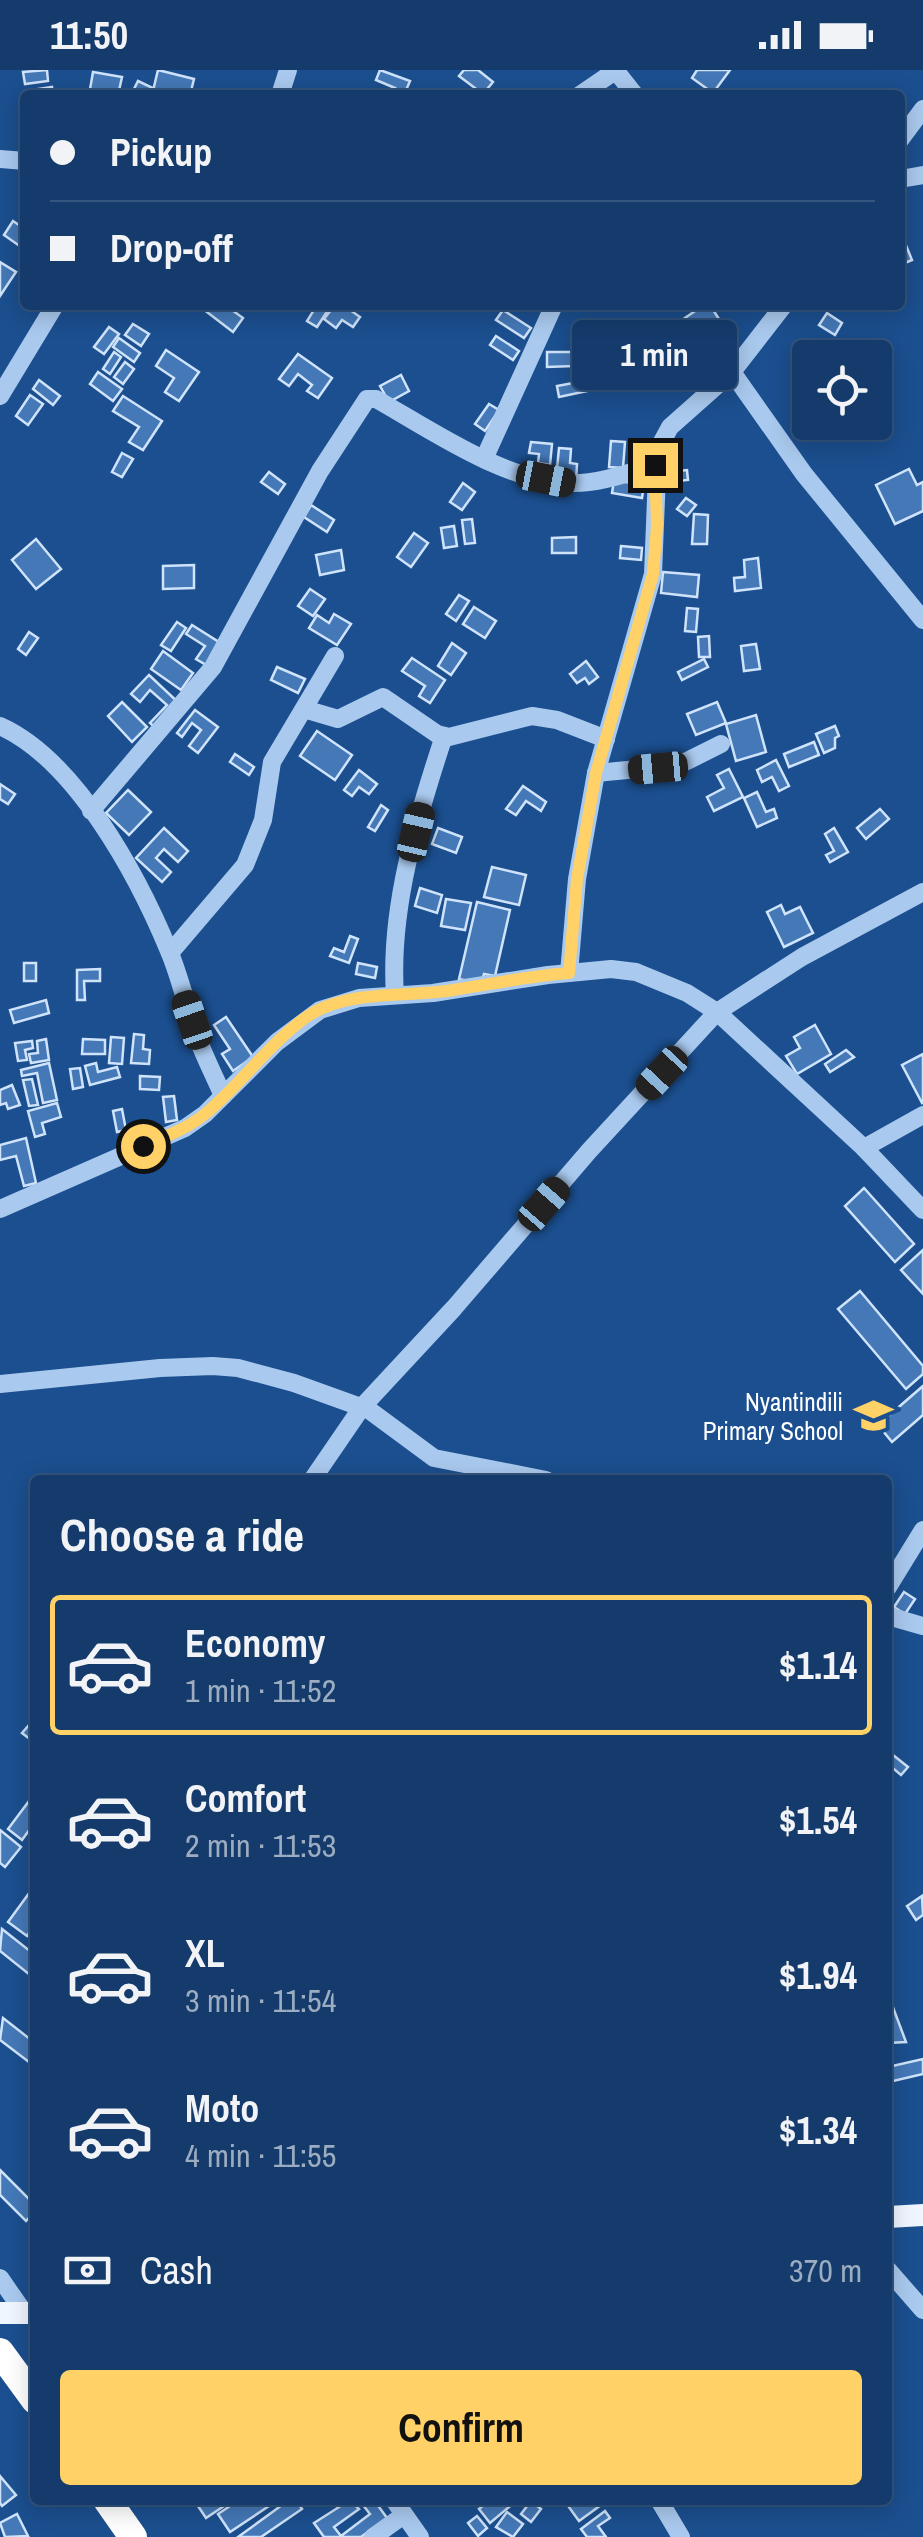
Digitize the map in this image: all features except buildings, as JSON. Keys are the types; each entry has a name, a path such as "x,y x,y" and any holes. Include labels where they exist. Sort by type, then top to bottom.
{"highway":[{"path":"0,2352 30,2393"},
{"path":"110,2505 133,2537"}],"main road":[{"path":"892,2217 923,2215"},
{"path":"0,2313 30,2313"}],"street":[{"path":"587,90 615,70 632,90"},
{"path":"905,133 923,108"},
{"path":"0,396 52,310"},
{"path":"484,459 552,310"},
{"path":"569,973 577,879 596,773 653,574 657,526 655,465 662,437 732,372 780,310"},
{"path":"732,372 804,474 923,620"},
{"path":"91,811 212,667 320,471 367,399 376,398 484,459 569,484 655,465"},
{"path":"170,953 245,865 263,820 269,769 336,656"},
{"path":"304,709 338,719 383,697 444,736 473,733 532,716 557,720 606,739"},
{"path":"2,730 54,763 80,793 130,872 170,953 199,1041 223,1096"},
{"path":"394,995 392,963 404,886 422,806 444,736"},
{"path":"596,773 679,765 721,744"},
{"path":"315,1475 362,1408 717,1012 802,957 923,892"},
{"path":"0,1209 185,1128 307,1016 360,998 611,969 636,972 688,992 717,1012 864,1148 923,1210"},
{"path":"864,1148 923,1115"},
{"path":"0,1384 212,1366 294,1384 362,1408 381,1416 434,1458 521,1475"},
{"path":"892,1580 923,1530"},
{"path":"892,1617 923,1626"},
{"path":"892,2275 923,2310"},
{"path":"0,2278 30,2313"},
{"path":"373,2537 400,2505 420,2537"},
{"path":"662,2505 681,2537"}],"place":[{"name":"Nyantindili Primary School","path":"873,1416"}],"route":[{"path":"143,1146 185,1128 205,1114 276,1042 320,1010 360,998 569,973 577,879 596,773 653,574 657,526 655,465"}]}
